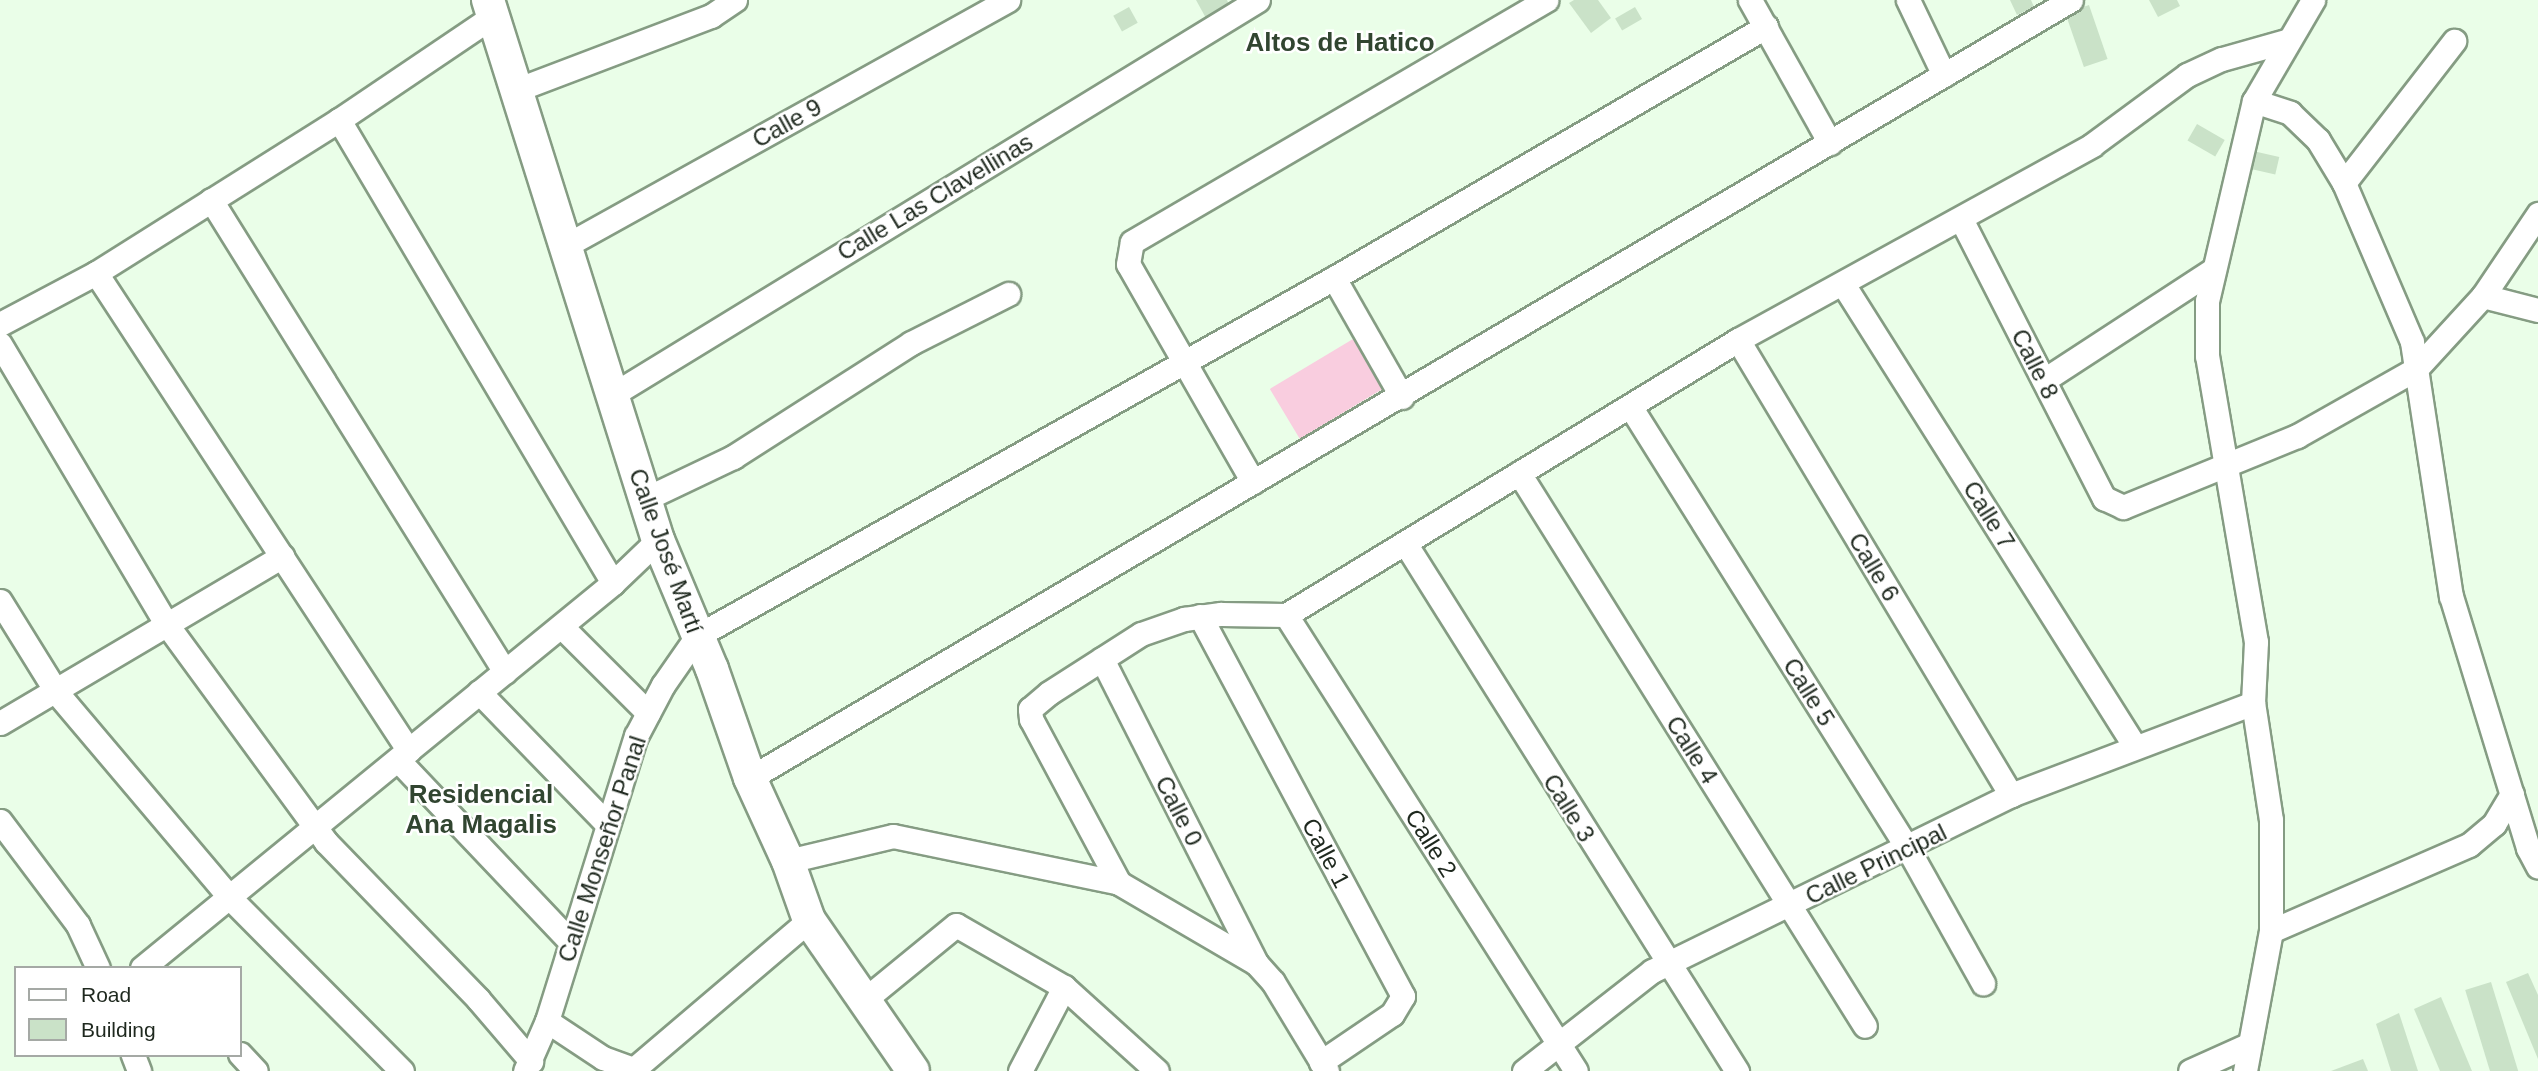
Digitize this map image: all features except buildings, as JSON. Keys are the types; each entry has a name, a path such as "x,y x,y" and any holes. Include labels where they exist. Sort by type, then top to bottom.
{"main road":[{"name":"Calle José Martí","path":"490,8 658,540 750,778 788,861 809,920 913,1071"}],"street":[{"path":"516,90 711,16 735,0"},
{"name":"Calle 9","path":"565,246 1009,0"},
{"name":"Calle Las Clavellinas","path":"612,395 1258,0"},
{"path":"1253,482 1181,363 1128,264 1132,242 1546,0"},
{"path":"1750,0 1830,143"},
{"path":"1908,0 1944,75"},
{"path":"750,778 1402,397 2071,0"},
{"path":"2245,1071 2271,931 2271,820 2253,703 2256,642 2207,356 2207,301 2254,101 2286,41 2313,0"},
{"path":"0,324 96,273 340,120 490,8"},
{"path":"697,636 1334,278 1766,27"},
{"path":"1119,883 1031,719 1030,709 1141,634 1200,616 1286,615 1738,340 2092,145 2187,75 2222,59 2286,41"},
{"path":"2344,183 2454,41"},
{"path":"2254,101 2290,113 2318,139 2344,183 2412,342 2451,596 2512,794 2538,867"},
{"path":"340,120 613,583"},
{"path":"211,200 505,671"},
{"path":"2225,465 2297,436 2416,369 2483,296 2538,214"},
{"name":"Calle 8","path":"1961,219 2104,498 2113,505 2123,507 2225,465"},
{"path":"2044,380 2213,270"},
{"path":"96,273 282,556 403,755 571,942"},
{"path":"1334,278 1402,397"},
{"name":"Calle 7","path":"1843,284 2134,745"},
{"path":"645,499 733,457 911,343 1008,294"},
{"path":"2483,296 2538,310"},
{"name":"Calle 6","path":"1738,340 2011,795"},
{"path":"0,344 166,622 326,842 469,989 528,1066"},
{"name":"Calle 5","path":"1630,406 1908,849 1983,983"},
{"name":"Calle 4","path":"1519,473 1865,1026"},
{"path":"152,965 562,626 658,540"},
{"name":"Calle 3","path":"1405,543 1666,964 1737,1071"},
{"path":"0,723 57,693 166,622 282,556"},
{"path":"0,601 57,693 230,898 402,1071"},
{"name":"Calle 2","path":"1286,615 1576,1071"},
{"name":"Calle 1","path":"1200,616 1403,996 1392,1014 1324,1067"},
{"path":"562,626 648,713"},
{"name":"Calle Monseñor Panal","path":"528,1066 547,1021 636,736 697,636"},
{"name":"Calle 0","path":"1102,659 1256,963"},
{"path":"479,692 608,825"},
{"name":"Calle Principal","path":"1524,1071 1666,964 1908,849 2011,795 2134,745 2253,703"},
{"path":"2271,931 2469,845 2494,824 2512,794"},
{"path":"0,821 78,925 97,966"},
{"path":"788,861 893,836 1119,883 1256,963 1273,982 1324,1067"},
{"path":"547,1021 603,1058 634,1069 809,920"},
{"path":"863,1001 956,925 1064,987 1157,1071"},
{"path":"1020,1071 1064,987"},
{"path":"2190,1071 2248,1045"},
{"path":"242,1056 256,1071"}],"shaded area":[{"path":"1353,339 1383,389 1300,439 1270,389"}],"district":[{"name":"Altos de Hatico","path":"1340,43"},
{"name":"Residencial Ana Magalis","path":"481,810"}]}
